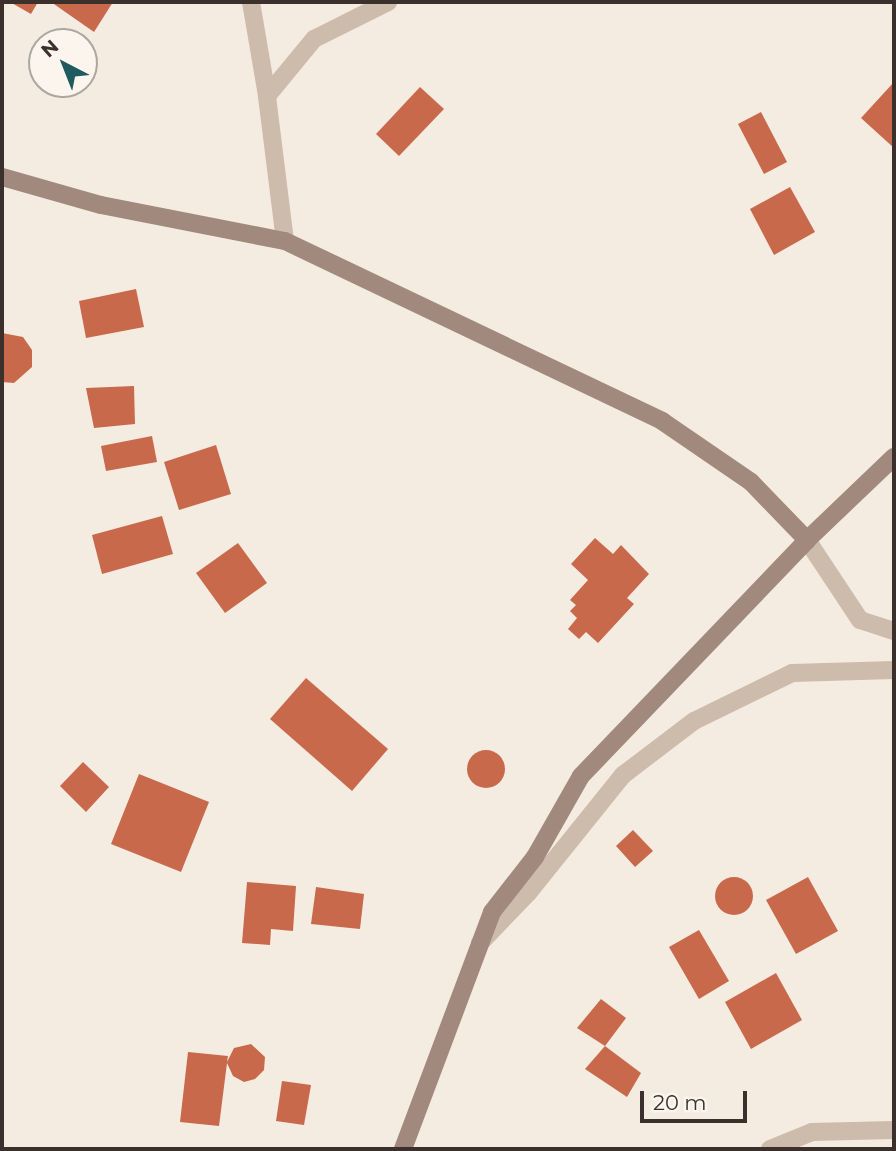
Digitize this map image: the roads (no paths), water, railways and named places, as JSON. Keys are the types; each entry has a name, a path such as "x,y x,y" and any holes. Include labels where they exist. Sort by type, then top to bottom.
{"street":[{"path":"251,2 267,96 285,241"},
{"path":"267,96 314,39 388,2"},
{"path":"2,177 101,205 285,241 662,421 751,482 807,540 860,620 894,631"},
{"path":"403,1149 492,912 535,857 581,776 807,540 894,457"},
{"path":"480,943 528,893 623,775 694,722 792,673 894,670"},
{"path":"770,1149 811,1132 894,1130"}]}
